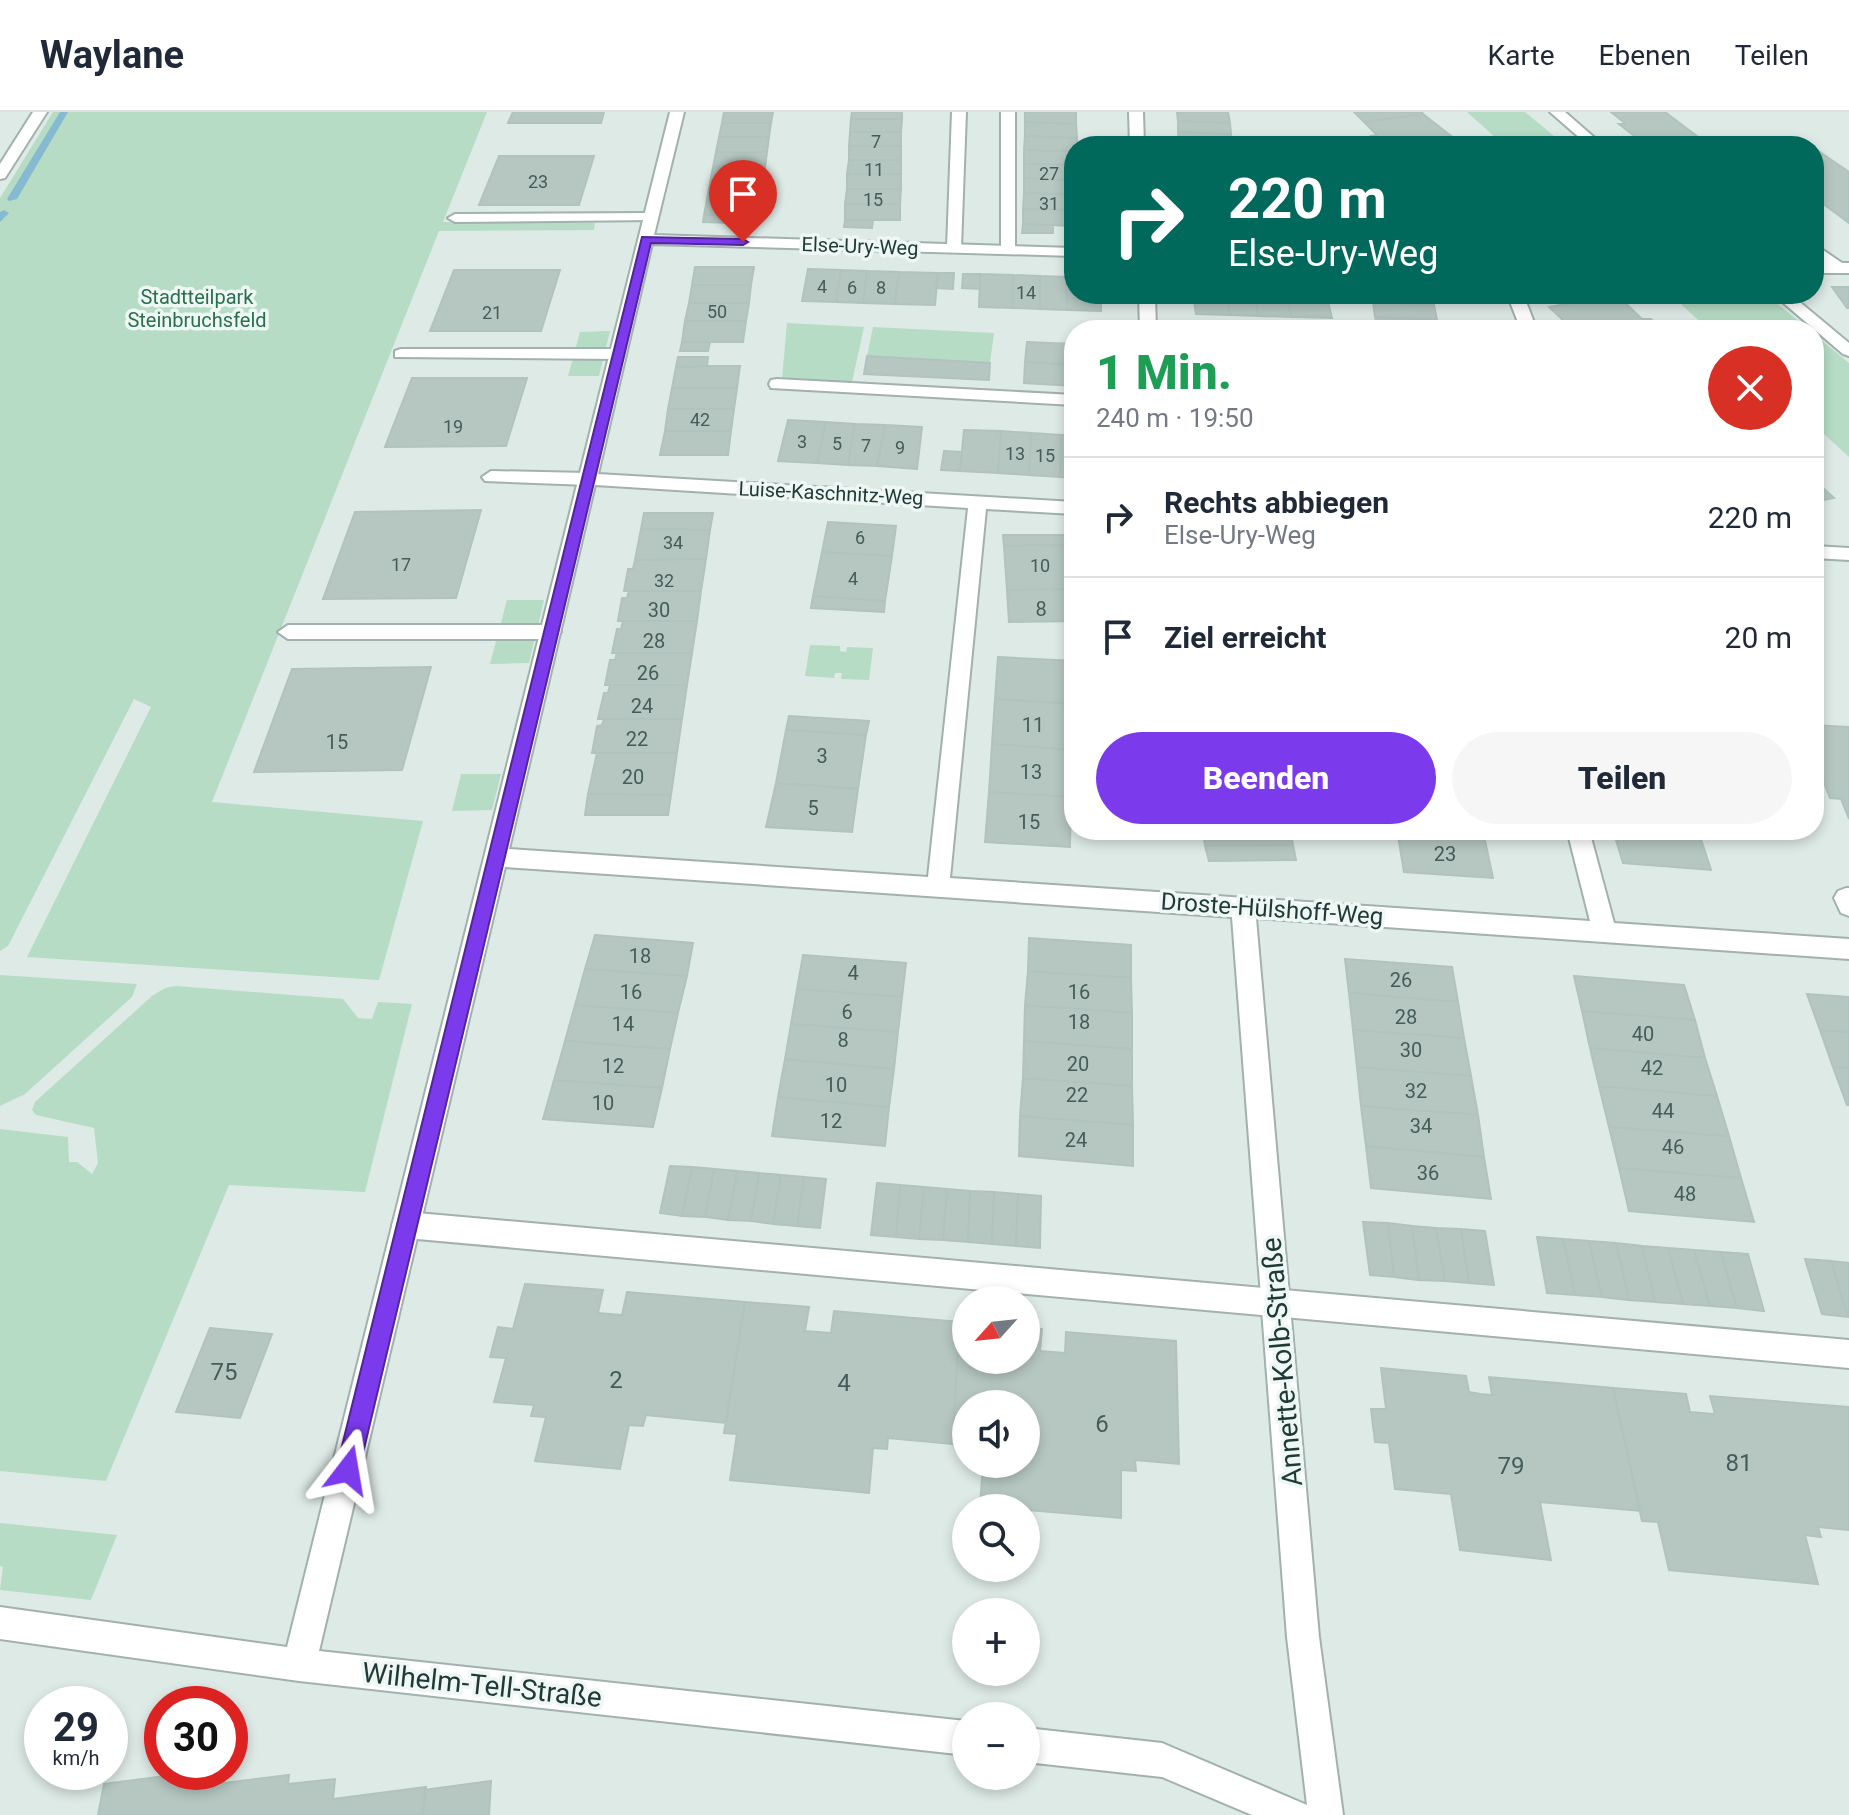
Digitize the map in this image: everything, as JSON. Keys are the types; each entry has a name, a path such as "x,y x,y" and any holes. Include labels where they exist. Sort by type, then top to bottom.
{"street":[{"path":"0,175 40,112"},
{"path":"299,1665 677,112"},
{"path":"954,248 959,112"},
{"path":"1008,112 1008,250"},
{"path":"1136,112 1137,136"},
{"path":"1557,112 1585,136"},
{"path":"455,218 652,217"},
{"name":"Else-Ury-Weg","path":"646,239 1064,252"},
{"path":"1824,254 1845,268"},
{"path":"1824,268 1845,268"},
{"path":"1793,304 1812,320"},
{"path":"1824,330 1849,351"},
{"path":"401,354 618,354"},
{"path":"777,384 1064,399"},
{"name":"Luise-Kaschnitz-Weg","path":"491,477 588,479 1064,507"},
{"path":"938,886 978,502"},
{"path":"1824,553 1849,554"},
{"path":"288,632 551,632"},
{"path":"1581,840 1605,932"},
{"name":"Droste-Hülshoff-Weg","path":"496,857 1849,949"},
{"path":"1849,898 1846,898 1849,906"},
{"name":"Annette-Kolb-Straße","path":"1243,908 1278,1303 1303,1637 1326,1815"},
{"path":"406,1225 1849,1354"},
{"name":"Wilhelm-Tell-Straße","path":"0,1623 299,1665 952,1736"},
{"path":"1040,1747 1162,1760 1294,1815"}],"green space":[{"name":"Stadtteilpark Steinbruchsfeld","path":"53,112 487,112 443,222 595,223 594,230 439,231 212,802 423,821 379,980 27,957 151,707 134,699 8,946 0,951 0,198"},
{"path":"1467,112 1525,112 1554,136 1494,136"},
{"path":"1681,304 1778,304 1797,320 1698,320"},
{"path":"787,323 864,327 852,382 782,379"},
{"path":"873,327 994,333 990,363 867,356"},
{"path":"610,331 599,376 568,376 580,332"},
{"path":"1824,342 1849,363 1849,457 1824,434"},
{"path":"507,600 544,600 529,663 490,664"},
{"path":"810,645 840,646 840,651 846,652 847,647 873,648 869,680 841,679 842,673 835,673 834,678 805,676"},
{"path":"461,774 501,774 492,810 452,811"},
{"path":"0,975 137,984 132,997 25,1094 0,1106"},
{"path":"176,986 343,999 358,1018 372,1019 378,1002 412,1004 365,1192 229,1185 106,1481 0,1471 0,1129 68,1137 69,1162 77,1162 92,1174 98,1163 94,1128 36,1115 32,1110 35,1102 152,996"},
{"path":"0,1523 117,1535 91,1600 0,1590 3,1567 0,1566"}],"building":[{"path":"513,112 604,112 601,123 508,123"},
{"path":"724,112 773,112 771,123 722,123"},
{"path":"852,112 902,112 902,119 851,119"},
{"path":"1025,112 1076,112 1076,124 1025,122"},
{"path":"1177,112 1228,112 1230,123 1178,121"},
{"path":"1354,112 1422,112 1423,114 1364,122"},
{"path":"1611,112 1665,112 1697,136 1634,136 1619,124 1626,124"},
{"path":"1423,114 1451,136 1371,136 1377,135 1364,122"},
{"path":"851,119 902,119 901,132 850,132"},
{"path":"1178,121 1230,123 1231,134 1178,132"},
{"path":"1025,122 1076,124 1077,136 1025,136"},
{"path":"722,123 771,123 769,137 719,137"},
{"path":"850,132 901,132 901,146 849,146"},
{"path":"1178,132 1231,136 1178,136"},
{"path":"1025,136 1064,138 1064,151 1024,150"},
{"path":"719,137 769,137 767,152 716,152"},
{"path":"849,146 901,146 901,160 849,160"},
{"path":"1024,150 1064,151 1064,165 1024,164"},
{"path":"716,152 767,152 765,167 713,167"},
{"path":"1824,155 1849,172 1849,223 1824,204"},
{"path":"499,156 594,156 579,205 479,205"},
{"path":"849,160 901,160 901,174 847,174"},
{"path":"1024,164 1064,165 1064,180 1024,178"},
{"path":"713,167 765,167 763,183 710,183"},
{"path":"847,174 901,174 901,189 847,189"},
{"path":"1024,178 1064,180 1064,195 1024,193"},
{"path":"710,183 763,183 761,199 707,199"},
{"path":"847,189 901,189 900,204 845,204"},
{"path":"1024,193 1064,195 1064,210 1023,209"},
{"path":"707,199 761,199 758,215 704,215"},
{"path":"845,204 900,204 900,220 845,220"},
{"path":"1023,209 1064,210 1064,226 1023,224"},
{"path":"704,215 732,215 731,223 703,222"},
{"path":"845,220 873,220 872,228 844,227"},
{"path":"1023,224 1053,225 1053,233 1022,233"},
{"path":"695,267 754,267 751,285 692,285"},
{"path":"808,269 841,270 836,302 802,301"},
{"path":"454,270 560,270 541,331 430,331"},
{"path":"841,270 867,271 863,303 836,302"},
{"path":"867,271 899,272 895,304 863,303"},
{"path":"899,272 938,273 935,305 895,304"},
{"path":"938,273 954,273 953,289 936,288"},
{"path":"963,274 980,274 980,289 962,288"},
{"path":"980,274 1013,275 1013,308 979,307"},
{"path":"1013,275 1040,276 1040,309 1013,308"},
{"path":"1040,276 1064,277 1064,304 1067,304 1067,310 1040,309"},
{"path":"692,285 751,285 749,303 689,303"},
{"path":"1832,287 1849,287 1849,308 1847,308"},
{"path":"689,303 749,303 746,321 685,321"},
{"path":"1067,304 1101,304 1101,311 1067,310"},
{"path":"1194,304 1228,304 1230,315 1196,314"},
{"path":"1228,304 1256,304 1258,316 1230,315"},
{"path":"1256,304 1289,304 1291,317 1258,316"},
{"path":"1289,304 1328,304 1332,318 1291,317"},
{"path":"1373,304 1414,304 1434,305 1437,320 1375,317"},
{"path":"1626,304 1642,319 1652,320 1563,320 1549,307"},
{"path":"1375,317 1437,320 1376,320"},
{"path":"685,321 746,321 743,342 682,342"},
{"path":"682,342 710,342 708,351 680,351"},
{"path":"1027,342 1064,344 1064,364 1025,362"},
{"path":"867,356 990,363 989,380 864,374"},
{"path":"678,357 708,357 707,366 676,367"},
{"path":"1025,362 1064,364 1064,385 1024,383"},
{"path":"740,366 737,388 672,388 676,367"},
{"path":"412,378 527,378 506,446 385,447"},
{"path":"672,388 737,388 734,409 668,409"},
{"path":"668,409 734,409 731,431 665,431"},
{"path":"788,420 826,422 817,463 778,461"},
{"path":"826,422 855,424 848,465 817,463"},
{"path":"855,424 885,425 877,466 848,465"},
{"path":"885,425 922,427 917,469 877,466"},
{"path":"964,430 1001,431 998,473 960,471"},
{"path":"665,431 731,431 728,455 660,455"},
{"path":"1001,431 1031,433 1029,475 998,473"},
{"path":"1031,433 1061,435 1060,477 1029,475"},
{"path":"1061,435 1064,435 1064,477 1060,477"},
{"path":"944,451 962,452 960,471 941,470"},
{"path":"1824,489 1834,498 1824,500"},
{"path":"481,510 456,598 323,599 355,512"},
{"path":"644,513 713,513 710,530 641,529"},
{"path":"828,522 896,526 892,556 822,552"},
{"path":"641,529 710,530 706,559 635,560"},
{"path":"1003,535 1064,535 1064,545 1004,546"},
{"path":"1064,545 1064,589 1007,590 1004,546"},
{"path":"822,552 892,556 885,601 813,596"},
{"path":"706,559 701,591 624,591 628,569 633,569 635,560"},
{"path":"1064,589 1064,621 1009,622 1007,590"},
{"path":"629,591 701,591 697,621 618,621 622,598 627,598"},
{"path":"813,596 885,601 884,612 811,608"},
{"path":"623,621 697,621 692,653 612,653 617,629 621,629"},
{"path":"617,653 692,653 687,685 605,685 610,660 615,660"},
{"path":"998,657 1064,660 1064,703 995,699"},
{"path":"431,667 402,770 254,772 292,669"},
{"path":"610,685 687,685 682,719 598,719 604,693 608,693"},
{"path":"995,699 1064,703 1064,749 992,744"},
{"path":"789,716 869,721 866,735 786,730"},
{"path":"604,719 682,719 677,753 592,753 597,726 602,725"},
{"path":"1824,726 1849,727 1849,819 1841,799 1830,798 1824,783"},
{"path":"786,730 866,735 858,789 776,783"},
{"path":"992,744 1064,749 1064,797 989,792"},
{"path":"597,753 677,753 671,795 588,794"},
{"path":"776,783 858,789 852,832 766,827"},
{"path":"989,792 1064,797 1064,840 1070,840 1070,847 985,842"},
{"path":"588,794 671,795 668,815 585,815"},
{"path":"1204,840 1292,840 1293,845 1205,846"},
{"path":"1399,840 1485,840 1493,878 1404,872"},
{"path":"1616,840 1701,840 1711,870 1623,863"},
{"path":"1293,845 1296,860 1209,861 1205,846"},
{"path":"595,935 693,943 687,976 585,969"},
{"path":"1029,938 1131,945 1131,978 1028,971"},
{"path":"803,955 906,963 902,997 797,989"},
{"path":"1345,959 1452,967 1458,1002 1349,993"},
{"path":"585,969 687,976 678,1013 575,1005"},
{"path":"1028,971 1131,978 1132,1013 1025,1005"},
{"path":"1574,976 1684,985 1695,1020 1582,1011"},
{"path":"797,989 902,997 898,1032 791,1024"},
{"path":"1349,993 1458,1002 1464,1038 1353,1030"},
{"path":"1807,994 1849,997 1849,1032 1820,1030"},
{"path":"575,1005 678,1013 670,1049 565,1041"},
{"path":"1025,1005 1132,1013 1132,1049 1024,1041"},
{"path":"1582,1011 1695,1020 1705,1058 1590,1048"},
{"path":"791,1024 898,1032 894,1069 785,1059"},
{"path":"1353,1030 1464,1038 1471,1076 1357,1067"},
{"path":"1820,1030 1849,1032 1849,1068 1833,1067"},
{"path":"565,1041 670,1049 662,1088 554,1080"},
{"path":"1024,1041 1132,1049 1132,1086 1023,1078"},
{"path":"1590,1048 1705,1058 1717,1096 1599,1086"},
{"path":"785,1059 894,1069 889,1107 778,1097"},
{"path":"1357,1067 1471,1076 1478,1115 1361,1106"},
{"path":"1833,1067 1849,1068 1849,1105 1847,1105"},
{"path":"1023,1078 1132,1086 1133,1125 1020,1116"},
{"path":"554,1080 662,1088 653,1127 543,1119"},
{"path":"1599,1086 1717,1096 1729,1136 1609,1127"},
{"path":"778,1097 889,1107 885,1146 772,1136"},
{"path":"1361,1106 1478,1115 1484,1157 1366,1146"},
{"path":"1020,1116 1133,1125 1133,1166 1019,1156"},
{"path":"1609,1127 1729,1136 1741,1178 1619,1168"},
{"path":"1366,1146 1484,1157 1491,1199 1371,1188"},
{"path":"670,1166 692,1167 682,1216 660,1213"},
{"path":"692,1167 714,1169 705,1217 682,1216"},
{"path":"1619,1168 1741,1178 1754,1222 1629,1211"},
{"path":"714,1169 737,1171 728,1220 705,1217"},
{"path":"737,1171 759,1173 751,1221 728,1220"},
{"path":"759,1173 781,1175 773,1224 751,1221"},
{"path":"781,1175 804,1177 797,1226 773,1224"},
{"path":"804,1177 826,1179 820,1228 797,1226"},
{"path":"877,1183 900,1185 896,1237 871,1235"},
{"path":"900,1185 924,1187 919,1239 896,1237"},
{"path":"924,1187 947,1189 943,1240 919,1239"},
{"path":"947,1189 970,1191 968,1242 943,1240"},
{"path":"970,1191 994,1192 992,1244 968,1242"},
{"path":"994,1192 1018,1194 1016,1246 992,1244"},
{"path":"1018,1194 1041,1196 1040,1248 1016,1246"},
{"path":"1363,1222 1388,1223 1394,1277 1370,1275"},
{"path":"1388,1223 1412,1226 1419,1280 1394,1277"},
{"path":"1412,1226 1436,1228 1445,1281 1419,1280"},
{"path":"1436,1228 1461,1229 1469,1283 1445,1281"},
{"path":"1461,1229 1485,1231 1494,1285 1469,1283"},
{"path":"1537,1237 1563,1239 1575,1295 1547,1293"},
{"path":"1563,1239 1589,1241 1602,1297 1575,1295"},
{"path":"1589,1241 1616,1243 1629,1300 1602,1297"},
{"path":"1616,1243 1642,1246 1655,1302 1629,1300"},
{"path":"1642,1246 1668,1248 1683,1304 1655,1302"},
{"path":"1668,1248 1694,1250 1710,1306 1683,1304"},
{"path":"1694,1250 1721,1252 1737,1308 1710,1306"},
{"path":"1721,1252 1748,1254 1764,1311 1737,1308"},
{"path":"1805,1259 1831,1261 1848,1317 1822,1314"},
{"path":"1831,1261 1849,1263 1849,1317 1848,1317"},
{"path":"525,1284 603,1290 598,1313 622,1315 627,1292 745,1302 726,1423 646,1415 643,1426 629,1425 620,1469 535,1461 546,1417 531,1416 534,1405 494,1402 506,1358 490,1357 498,1327 513,1329"},
{"path":"745,1302 809,1307 805,1331 831,1333 834,1311 952,1321 952,1374 957,1374 956,1390 952,1390 952,1444 888,1438 887,1449 873,1448 869,1493 730,1480 737,1434 724,1433"},
{"path":"210,1328 272,1334 240,1418 176,1412"},
{"path":"1066,1332 1176,1341 1179,1464 1135,1460 1136,1471 1121,1470 1121,1518 1040,1511 1040,1494 981,1494 982,1478 1040,1478 1040,1390 956,1390 957,1374 1040,1374 1040,1351 1065,1353"},
{"path":"1381,1368 1466,1376 1469,1392 1480,1394 1492,1395 1489,1377 1613,1388 1640,1511 1540,1502 1551,1560 1460,1550 1451,1494 1395,1489 1389,1443 1375,1442 1371,1409 1386,1409"},
{"path":"1613,1388 1686,1394 1690,1412 1715,1414 1710,1396 1849,1407 1849,1530 1818,1527 1821,1537 1805,1535 1818,1584 1669,1570 1658,1522 1642,1521"},
{"path":"289,1775 288,1784 335,1779 333,1799 426,1787 423,1815 98,1815 103,1790 128,1790 128,1781 144,1779 144,1790 248,1790 248,1780"},
{"path":"491,1781 489,1815 423,1815 425,1790"}],"waterway":[{"path":"12,199 64,112"},
{"path":"0,219 4,213"}],"route":[{"path":"348,1470 646,239 743,242"}]}
